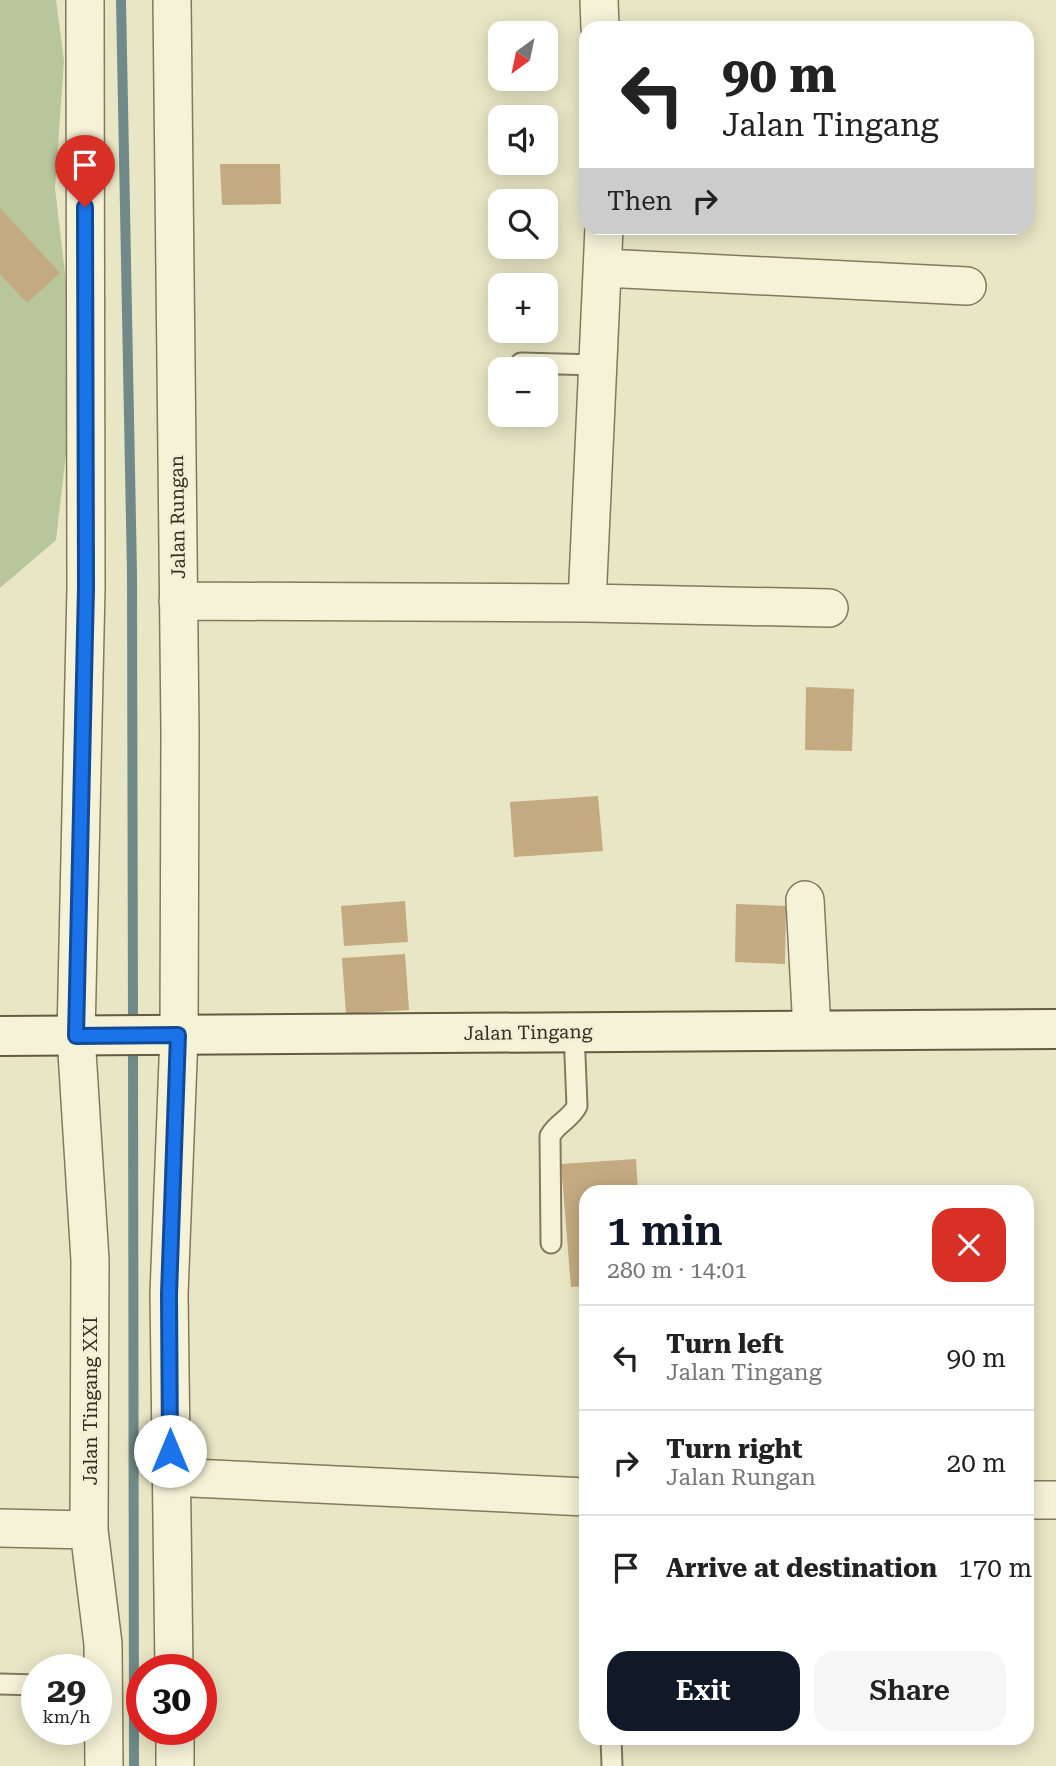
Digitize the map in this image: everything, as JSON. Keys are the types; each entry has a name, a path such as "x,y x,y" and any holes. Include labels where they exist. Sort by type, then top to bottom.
{"main road":[{"name":"Jalan Tingang","path":"0,1036 1056,1029"}],"street":[{"path":"85,0 87,1035"},
{"name":"Jalan Rungan","path":"172,0 178,601 169,1035 174,1654"},
{"path":"599,0 600,21"},
{"path":"587,603 604,235"},
{"path":"604,268 967,286"},
{"path":"178,601 587,603 829,608"},
{"path":"804,900 812,1030"},
{"name":"Jalan Tingang XXI","path":"87,1035 89,1530 102,1654"},
{"path":"171,1477 579,1497"},
{"path":"1034,1500 1056,1500"},
{"path":"0,1528 89,1530"},
{"name":"Jalan Tingang XXI","path":"103,1745 104,1766"},
{"path":"175,1745 175,1766"}],"lane":[{"path":"558,364 597,365"},
{"path":"551,1243 550,1136 554,1129 573,1115 577,1105 574,1031"},
{"path":"0,1684 21,1685"},
{"path":"611,1745 612,1766"}],"green space":[{"path":"0,0 56,0 64,61 55,188 76,367 56,540 0,588"}],"building":[{"path":"220,164 280,164 281,204 222,205"},
{"path":"0,208 60,273 27,303 0,274"},
{"path":"806,687 854,689 852,751 805,750"},
{"path":"598,796 603,851 514,857 510,802"},
{"path":"405,901 408,942 344,946 341,906"},
{"path":"736,904 786,906 785,964 735,962"},
{"path":"405,954 409,1010 346,1014 342,958"},
{"path":"636,1159 638,1185 579,1185 579,1286 571,1287 561,1164"}],"waterway":[{"path":"121,0 132,574 133,1027"},
{"path":"133,1042 134,1766"}],"route":[{"path":"85,207 86,588 76,1036 178,1035 169,1294 170,1451"}]}
